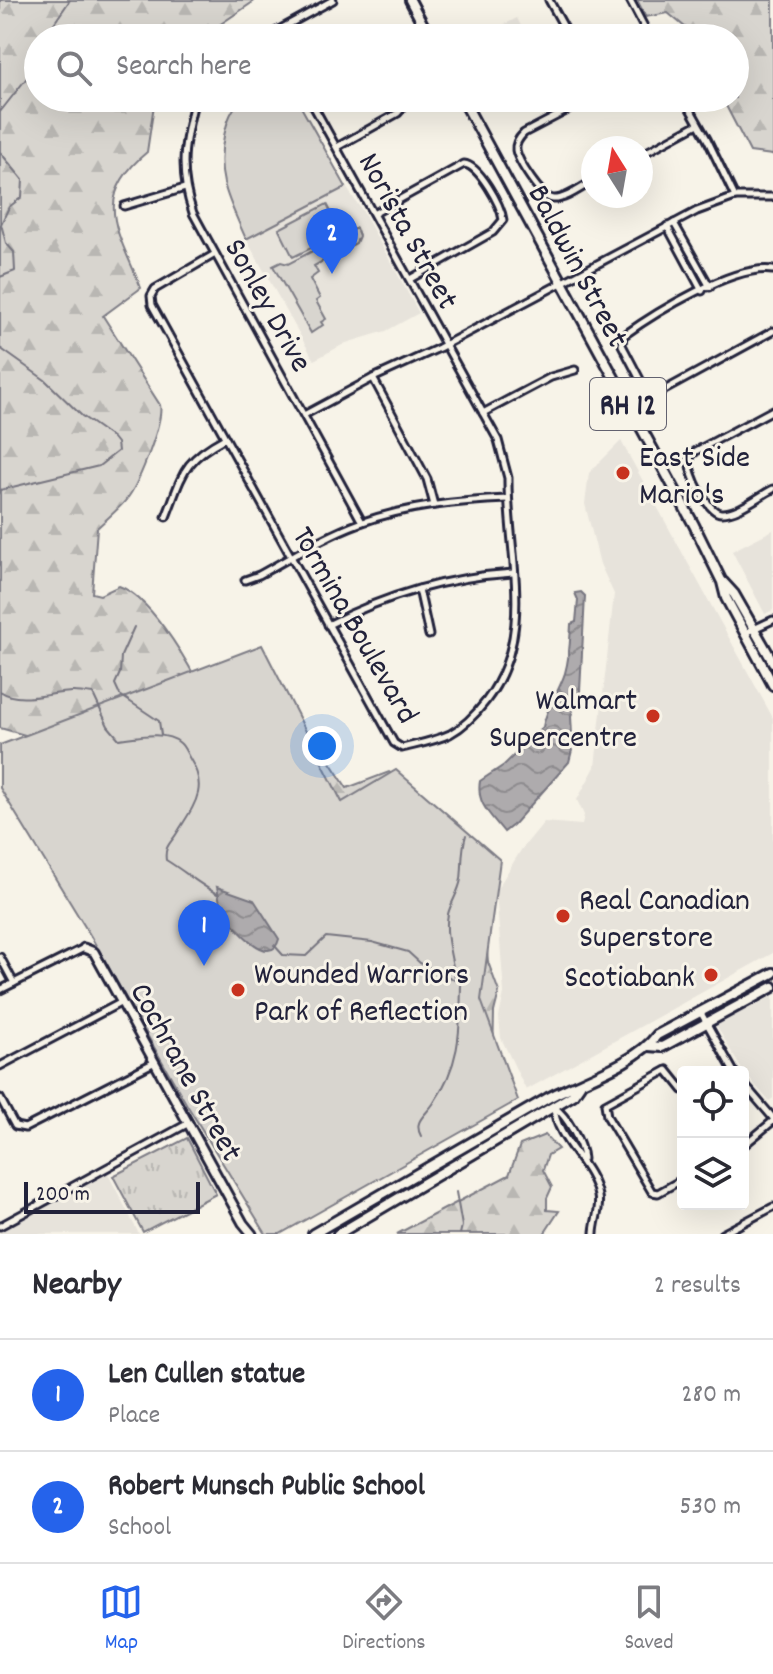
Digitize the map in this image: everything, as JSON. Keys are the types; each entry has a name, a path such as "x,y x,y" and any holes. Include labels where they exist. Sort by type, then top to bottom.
{"main road":[{"path":"410,0 423,24"},
{"name":"Baldwin Street","path":"470,112 722,582 726,598 773,685"},
{"name":"Baldwin Street","path":"722,582 734,594 773,662"},
{"path":"313,1234 548,1098 581,1084 649,1046 657,1035 773,973"},
{"path":"649,1046 662,1047 773,987"},
{"path":"338,1234 554,1107 573,1095 581,1084"}],"street":[{"path":"293,24 333,0"},
{"path":"549,0 562,24"},
{"path":"630,0 643,24"},
{"name":"Sonley Drive","path":"192,112 183,153 185,188 193,213 362,522"},
{"name":"Norista Street","path":"317,112 445,344"},
{"path":"337,147 399,112"},
{"path":"564,112 524,133 518,140 516,150 539,191 547,199 558,200 581,188"},
{"path":"692,112 735,197"},
{"path":"653,148 698,124"},
{"path":"375,213 464,164 476,168 498,204 503,220 493,232 410,279"},
{"path":"124,206 185,188"},
{"path":"304,415 373,378 408,364 697,211 735,197 773,197"},
{"path":"674,223 710,287"},
{"path":"667,226 702,291"},
{"name":"Tormina Boulevard","path":"215,254 155,289 151,296 152,305 394,743 402,748 451,733 479,711 507,666 516,632 508,478 504,459 498,440 445,344"},
{"path":"773,270 737,273 645,321 623,336 622,345 645,389 652,393 661,392 773,331"},
{"path":"483,413 551,377 575,370"},
{"path":"373,378 427,479 434,505"},
{"path":"773,410 696,451 691,456 689,466 706,504 714,512 724,514 773,489"},
{"path":"166,517 187,465 200,451 225,438"},
{"path":"245,580 362,522 434,505 508,499"},
{"path":"328,625 380,600 419,589 491,574 513,573"},
{"path":"419,589 429,635"},
{"path":"745,633 773,620"},
{"path":"0,990 84,948"},
{"name":"Cochrane Street","path":"84,948 94,952 243,1223 252,1234"},
{"path":"0,957 14,983"},
{"path":"0,1066 123,1002"},
{"path":"701,1013 730,1066"},
{"path":"0,1098 15,1126 25,1128 155,1061"},
{"path":"677,1082 667,1070 605,1104 607,1116 652,1192 658,1193 677,1182"},
{"path":"749,1090 773,1120 749,1141"},
{"path":"554,1107 562,1113 582,1151 599,1197 594,1234"},
{"path":"0,1226 190,1122"},
{"path":"724,1234 773,1207"},
{"name":"Cochrane Street","path":"243,1223 244,1234"}],"shaded area":[{"path":"517,18 520,24 505,24"},
{"path":"346,187 419,313 386,331 346,343 314,360 246,239"},
{"path":"621,441 773,718 773,953 526,1090 501,1038 499,1017 504,993 496,891 521,850 544,822 582,825 584,815 577,800 595,767 614,594 600,564 585,504 589,473"},
{"path":"773,530 773,610 765,614 732,551"},
{"path":"773,996 773,1098 769,1101 749,1078 749,1066 740,1066 716,1025"},
{"path":"107,1172 139,1234 0,1234 0,1229"}],"green space":[{"path":"0,0 250,0 253,2 221,24 24,24 24,112 153,112 147,152 129,169 114,201 118,233 141,288 103,316 160,405 160,413 150,451 133,489 122,505 97,528 92,593 100,595 119,586 141,601 164,627 203,694 238,787 320,747 347,788 389,772 419,792 483,894 488,962 499,992 494,1012 493,1062 32,737 0,728"},
{"path":"637,0 773,0 773,155 750,152 729,112 749,112 749,24 681,24 668,13 646,17"},
{"path":"232,112 304,112 346,187 246,239 226,189 221,165"},
{"path":"327,204 342,233 293,257 279,229"},
{"path":"356,228 359,236 356,243 314,266 318,273 310,279 320,298 316,301 326,319 311,333 273,266 281,262 288,264"},
{"path":"262,645 342,802 396,770 500,860 481,1000 518,1100 280,1234 266,1234 0,788 0,745"},
{"path":"545,1135 558,1149 548,1155 543,1170 552,1187 547,1198 547,1210 559,1211 544,1234 397,1234 509,1175 520,1145"},
{"path":"187,1138 216,1194 143,1232 113,1176"}],"water":[{"path":"581,592 585,596 580,691 571,716 572,735 559,739 572,750 569,762 504,832 482,803 480,781 504,765 543,727 565,673 571,624 576,622 578,600 575,593"},
{"path":"217,887 254,900 279,939 275,948 260,948 243,935 222,909"}],"waterway":[{"path":"54,24 70,0"},
{"path":"0,112 24,81"},
{"path":"0,152 23,180 22,197 9,207 1,224 6,243 14,252 15,271 0,277"},
{"path":"0,348 45,380 82,416 113,438 118,451 99,466 0,490"},
{"path":"134,627 121,656 120,673 115,684 120,695 159,721 161,735"},
{"path":"0,691 17,697 73,692 93,694 108,726 119,739 159,735 181,744 196,770 199,788 194,805 167,848 166,860 219,895"},
{"path":"455,977 447,922 460,884 466,835"},
{"path":"274,945 283,955 306,956 326,937 372,942 408,952 420,963 461,983 459,1032 454,1060 442,1089 419,1122 421,1136"},
{"path":"456,1192 462,1226 460,1234"}],"place":[{"name":"Robert Munsch Public School","path":"332,274"},
{"name":"East Side Mario's","path":"623,473"},
{"name":"Walmart Supercentre","path":"653,716"},
{"name":"Real Canadian Superstore","path":"563,916"},
{"name":"Len Cullen statue","path":"204,966"},
{"name":"Scotiabank","path":"711,975"},
{"name":"Wounded Warriors Park of Reflection","path":"238,990"}]}
